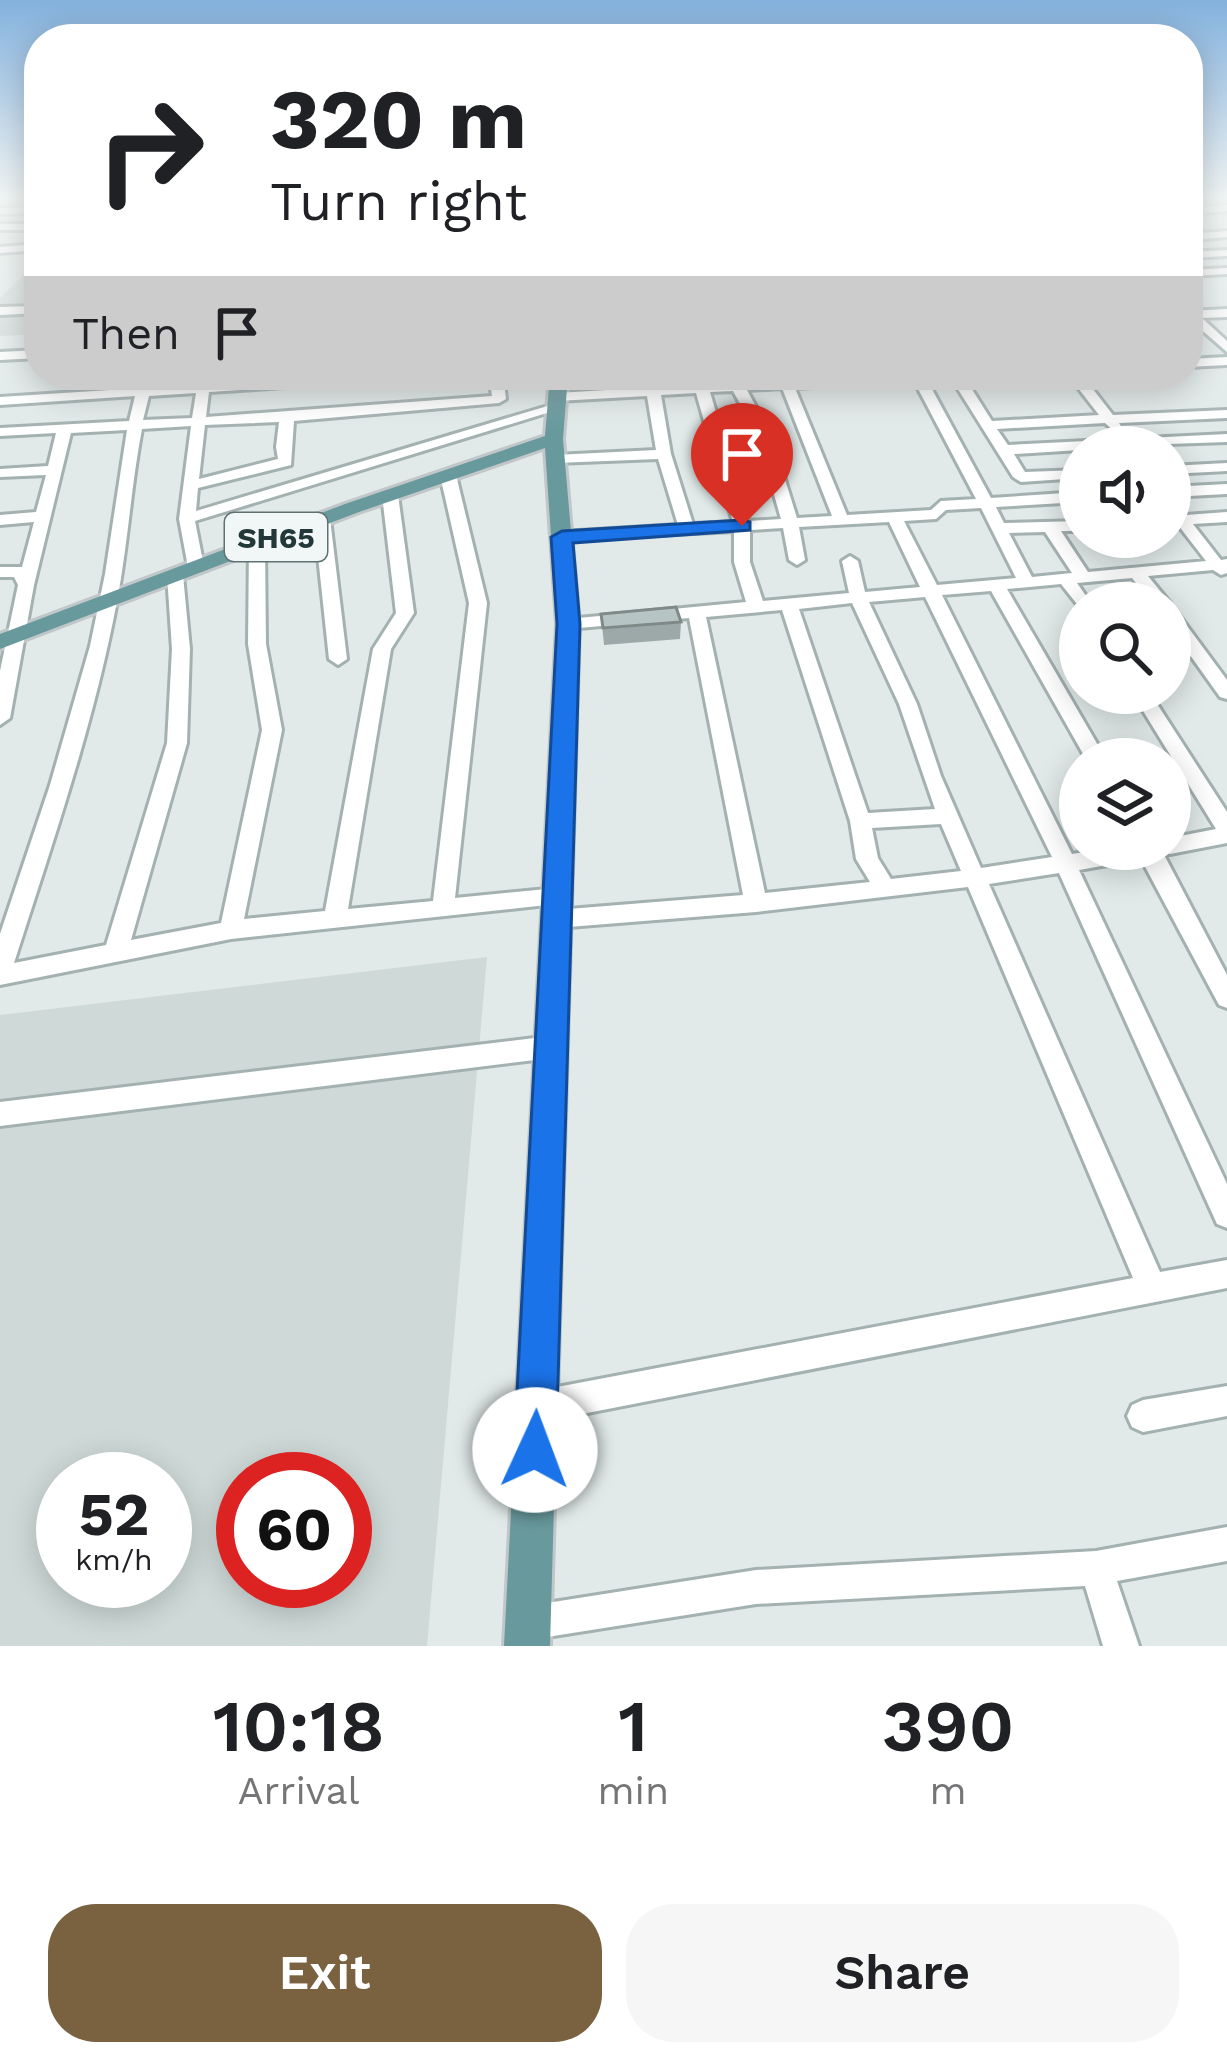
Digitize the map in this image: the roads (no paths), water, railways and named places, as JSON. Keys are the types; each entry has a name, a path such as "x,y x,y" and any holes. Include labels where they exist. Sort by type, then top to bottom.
{"main road":[{"path":"528,1635 568,624 556,426 558,390"},
{"name":"SH65","path":"8,639 448,475 556,426"}],"street":[{"path":"1203,327 1227,348"},
{"path":"0,401 172,390"},
{"path":"115,955 177,743 187,519 202,390"},
{"path":"0,432 287,417 499,399 498,390"},
{"path":"187,519 556,426 646,390"},
{"path":"656,390 664,454 687,530"},
{"path":"702,390 742,526 742,562 756,607"},
{"path":"742,390 793,522 797,560"},
{"path":"792,390 841,519"},
{"path":"925,390 1026,582"},
{"path":"963,390 1035,500"},
{"path":"1087,390 1114,426"},
{"path":"143,392 109,600 61,777 0,972 115,955 231,930 442,909 756,903 1059,867"},
{"path":"24,430 42,399"},
{"path":"988,425 1227,414"},
{"path":"192,485 286,463 287,417"},
{"path":"556,426 664,454"},
{"path":"0,718 8,639 64,430"},
{"path":"1191,441 1227,438"},
{"path":"1004,450 1059,448"},
{"path":"1191,469 1227,467"},
{"path":"0,473 52,470"},
{"path":"442,909 478,603 448,475"},
{"path":"1021,477 1059,475"},
{"path":"1191,491 1227,489"},
{"path":"335,920 382,649 405,613 390,495"},
{"path":"562,537 894,516 1059,498"},
{"path":"0,520 44,516"},
{"path":"894,516 1059,852"},
{"path":"1191,519 1227,517"},
{"path":"322,519 338,659"},
{"path":"1050,527 1075,582"},
{"path":"998,528 1059,527"},
{"path":"1191,535 1224,569"},
{"path":"231,930 272,730 257,644 256,544"},
{"path":"850,560 858,597 908,704 949,816 1151,1289"},
{"path":"568,624 1136,572 1224,569"},
{"path":"0,572 20,572 26,585"},
{"path":"1136,572 1144,582"},
{"path":"996,584 1084,738"},
{"path":"792,603 790,609 860,821 867,859 885,888"},
{"path":"696,612 756,903"},
{"path":"1191,644 1227,693"},
{"path":"1154,714 1227,832 1191,840"},
{"path":"860,821 949,816"},
{"path":"1068,870 1227,1214"},
{"path":"1159,870 1227,998"},
{"path":"0,1114 551,1047"},
{"path":"536,1407 1227,1274"},
{"path":"1143,1416 1227,1400"},
{"path":"528,1635 756,1587 1096,1568 1227,1544"},
{"path":"1096,1568 1120,1646"}]}
